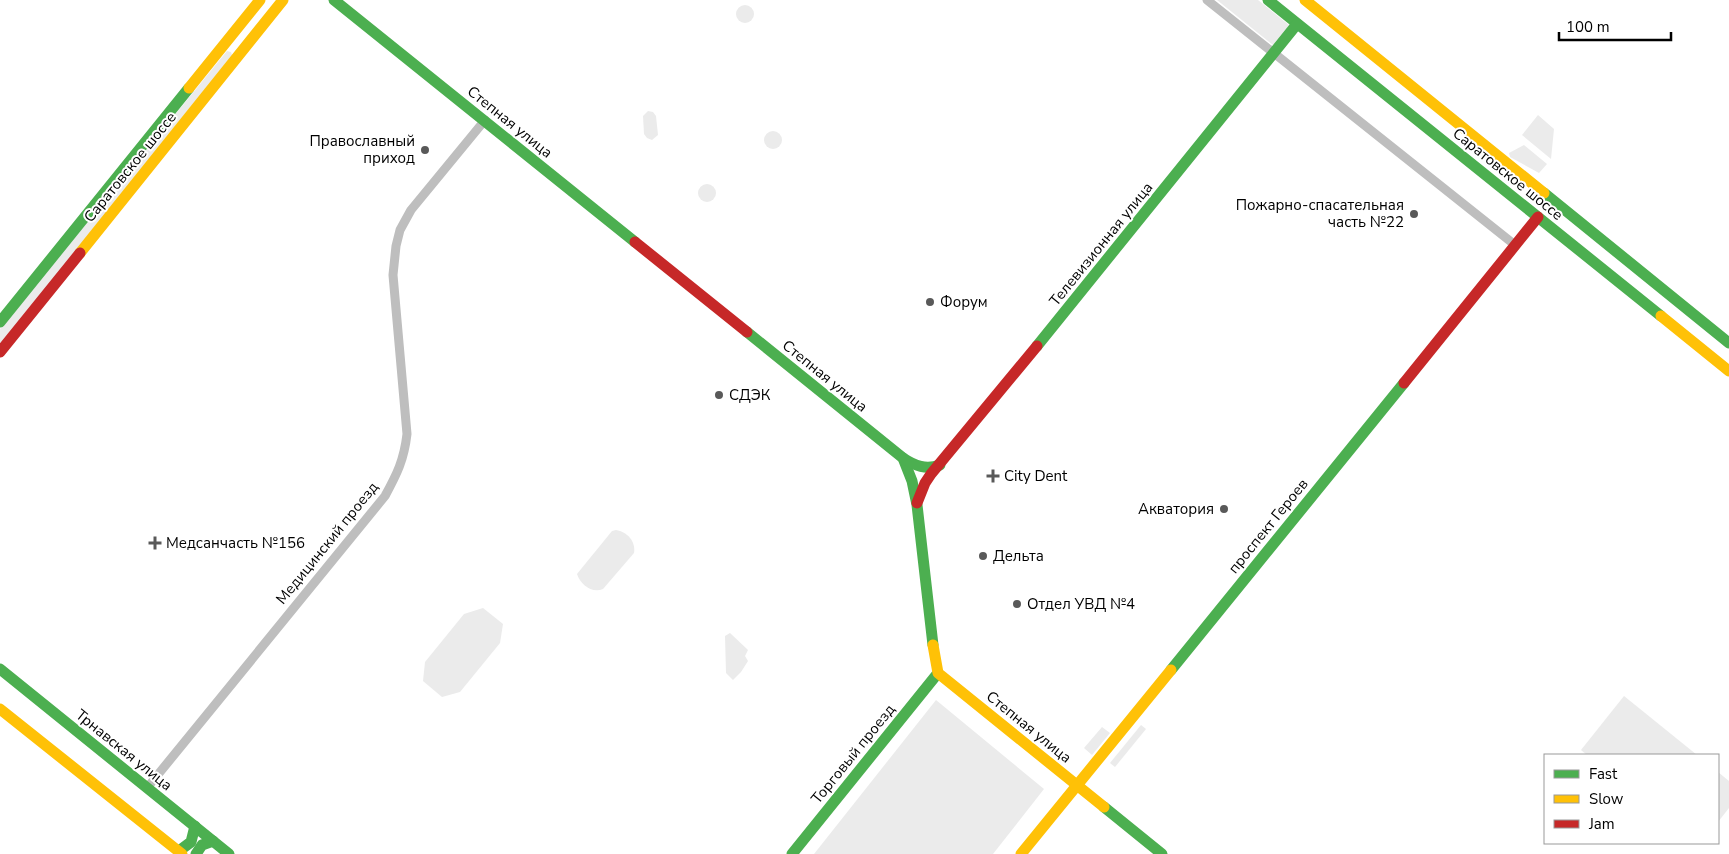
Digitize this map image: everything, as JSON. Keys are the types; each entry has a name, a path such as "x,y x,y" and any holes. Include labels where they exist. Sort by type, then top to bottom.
{"street":[{"name":"Саратовское шоссе","path":"0,322 260,0"},
{"name":"Саратовское шоссе","path":"0,352 283,0"},
{"name":"Степная улица","path":"334,0 903,458 912,479 917,503 930,631 938,673 1162,854"},
{"path":"1207,0 1515,245"},
{"name":"Саратовское шоссе","path":"1268,0 1729,371"},
{"name":"Саратовское шоссе","path":"1309,3 1729,343"},
{"name":"Телевизионная улица","path":"917,503 925,483 1297,24 1309,3"},
{"path":"226,43 240,53"},
{"name":"Медицинский проезд","path":"147,788 385,496 399,471 405,451 407,434 393,275 396,246 400,230 411,210 485,120"},
{"path":"1456,151 1470,133"},
{"name":"проспект Героев","path":"1021,854 1538,217"},
{"path":"1610,275 1624,258"},
{"path":"903,458 922,468 940,465"},
{"name":"Трнавская улица","path":"0,670 229,854"},
{"name":"Торговый проезд","path":"792,854 938,673"},
{"path":"0,709 180,852 191,842 195,826"},
{"path":"196,854 198,848 204,843 213,841"}],"shaded area":[{"path":"1217,0 1258,0 1289,25 1273,45"},
{"path":"745,5 753,10 754,14 749,22 745,23 737,18 736,14 741,6"},
{"path":"227,51 231,52 232,55 0,345 0,329"},
{"path":"648,111 653,112 656,116 658,135 652,140 644,134 643,116"},
{"path":"1538,115 1554,129 1551,159 1522,135"},
{"path":"773,131 780,133 782,140 780,147 773,149 766,147 764,140 766,133"},
{"path":"1524,145 1547,164 1539,173 1510,157 1509,153"},
{"path":"707,184 714,186 716,193 714,200 707,202 700,200 698,193 700,186"},
{"path":"616,530 630,538 634,545 634,553 603,589 591,589 584,584 577,574 612,531"},
{"path":"483,608 503,624 500,643 460,692 442,697 423,681 425,662 464,614"},
{"path":"730,633 748,650 745,656 748,661 733,680 726,673 725,636"},
{"path":"1624,696 1696,754 1586,754 1581,750"},
{"path":"936,700 1044,789 993,854 814,854"},
{"path":"1141,725 1146,729 1115,767 1110,763"},
{"path":"1102,727 1110,733 1092,755 1084,748"},
{"path":"1719,773 1729,781 1729,808 1719,821"}],"traffic: fast":[{"path":"334,0 635,242"},
{"path":"1268,0 1661,316"},
{"path":"1037,346 1297,24"},
{"path":"0,322 189,88"},
{"path":"1544,193 1729,343"},
{"path":"747,332 903,458 912,481 917,505 933,645"},
{"path":"1171,670 1404,383"},
{"path":"903,458 921,466 940,465"},
{"path":"0,669 229,854"},
{"path":"792,854 938,673"},
{"path":"1104,807 1162,854"},
{"path":"179,851 191,842 195,826"},
{"path":"196,854 202,845 213,841"}],"traffic: slow":[{"path":"189,88 260,0"},
{"path":"80,253 283,0"},
{"path":"1305,0 1544,193"},
{"path":"1661,316 1729,371"},
{"path":"933,645 938,673 1104,807"},
{"path":"1021,854 1171,670"},
{"path":"0,709 182,854"}],"traffic: jam":[{"path":"1404,383 1538,217"},
{"path":"635,242 747,332"},
{"path":"0,352 80,253"},
{"path":"917,503 931,474 1037,346"}],"place":[{"name":"Православный приход","path":"425,150"},
{"name":"Пожарно-спасательная часть №22","path":"1414,214"},
{"name":"Форум","path":"930,302"},
{"name":"СДЭК","path":"719,395"},
{"name":"City Dent","path":"993,476"},
{"name":"Акватория","path":"1224,509"},
{"name":"Медсанчасть №156","path":"155,543"},
{"name":"Дельта","path":"983,556"},
{"name":"Отдел УВД №4","path":"1017,604"}]}
